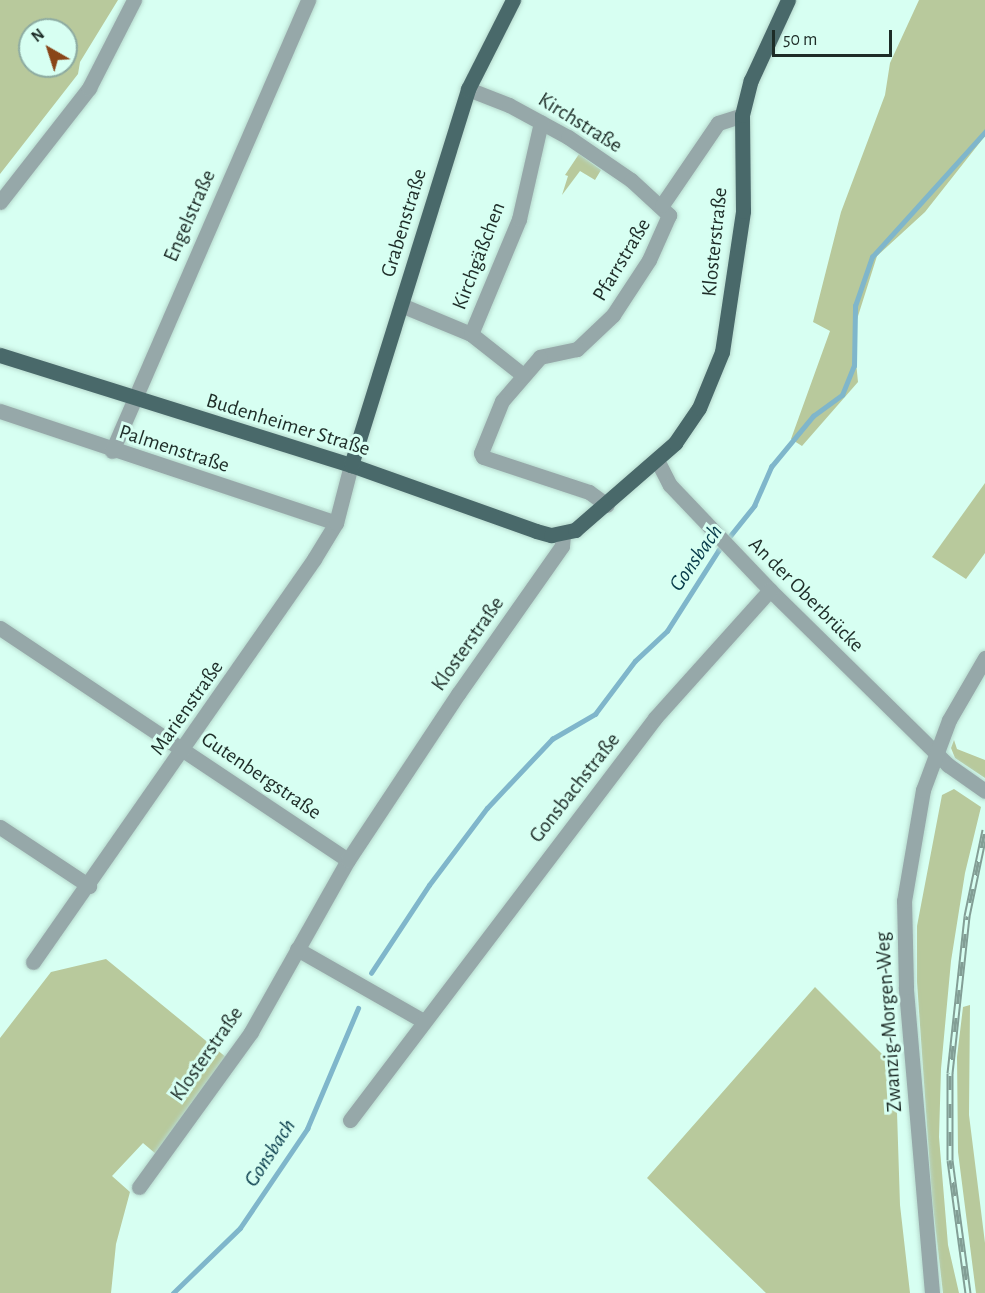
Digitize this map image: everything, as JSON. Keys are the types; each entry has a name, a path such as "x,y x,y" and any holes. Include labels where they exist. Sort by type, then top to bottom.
{"main road":[{"name":"Grabenstraße","path":"351,465 468,89 513,0"},
{"name":"Klosterstraße","path":"563,534 586,524 657,460 689,426 722,352 743,211 742,115 751,80 788,0"},
{"name":"Budenheimer Straße","path":"0,355 132,399 351,465 536,531 563,534"}],"street":[{"path":"0,202 89,88 134,0"},
{"name":"Engelstraße","path":"112,451 132,399 308,0"},
{"name":"Kirchstraße","path":"468,89 541,122 662,205"},
{"name":"Pfarrstraße","path":"523,375 546,354 577,349 613,315 670,221 662,205 718,123 742,115"},
{"name":"Kirchgäßchen","path":"471,334 519,219 541,122"},
{"path":"401,305 471,334 523,375 502,401 487,434 483,457 589,492 607,505"},
{"name":"Palmenstraße","path":"0,411 112,451 336,523"},
{"name":"An der Oberbrücke","path":"657,460 670,485 770,590 935,752 985,791"},
{"name":"Marienstraße","path":"33,962 184,749 336,523 351,465"},
{"name":"Klosterstraße","path":"140,1187 251,1032 348,860 458,694 562,546 563,534"},
{"name":"Gonsbachstraße","path":"350,1120 655,718 770,590"},
{"name":"Gutenbergstraße","path":"0,628 348,860"},
{"name":"Zwanzig-Morgen-Weg","path":"932,1293 906,987 904,901 911,839 935,752 949,720 985,657"},
{"path":"0,827 89,886"},
{"path":"297,949 423,1021"}],"green space":[{"path":"0,0 118,0 80,62 78,74 78,18 18,18 18,78 75,78 0,174"},
{"path":"919,0 985,0 985,136 925,212 877,256 853,332 858,382 802,446 791,439 830,331 813,322 841,212 885,95 890,63"},
{"path":"579,154 601,170 595,180 580,171 562,195 568,176 565,175"},
{"path":"985,483 985,553 966,579 932,557"},
{"path":"954,740 957,749 985,760 985,778 955,758 951,748"},
{"path":"954,789 981,807 965,873 951,961 941,1069 939,1137 948,1245 959,1293 943,1293 932,1197 917,982 917,926 942,795"},
{"path":"106,959 227,1058 156,1154 143,1143 112,1176 130,1192 116,1244 111,1293 0,1293 0,1038 51,972"},
{"path":"815,987 885,1057 897,1112 900,1205 910,1293 766,1293 647,1178"},
{"path":"970,1005 969,1115 985,1243 985,1293 976,1293 958,1152 957,1057 963,1007"}],"waterway":[{"name":"Gonsbach","path":"371,973 429,885 487,808 552,739 595,714 635,661 667,631 718,551 754,506 771,467 813,416 842,395 854,366 855,306 872,257 985,132"},
{"name":"Gonsbach","path":"173,1293 240,1228 307,1129 358,1008"}],"railway":[{"path":"968,1293 950,1160 950,1073 967,916 985,830"}]}
